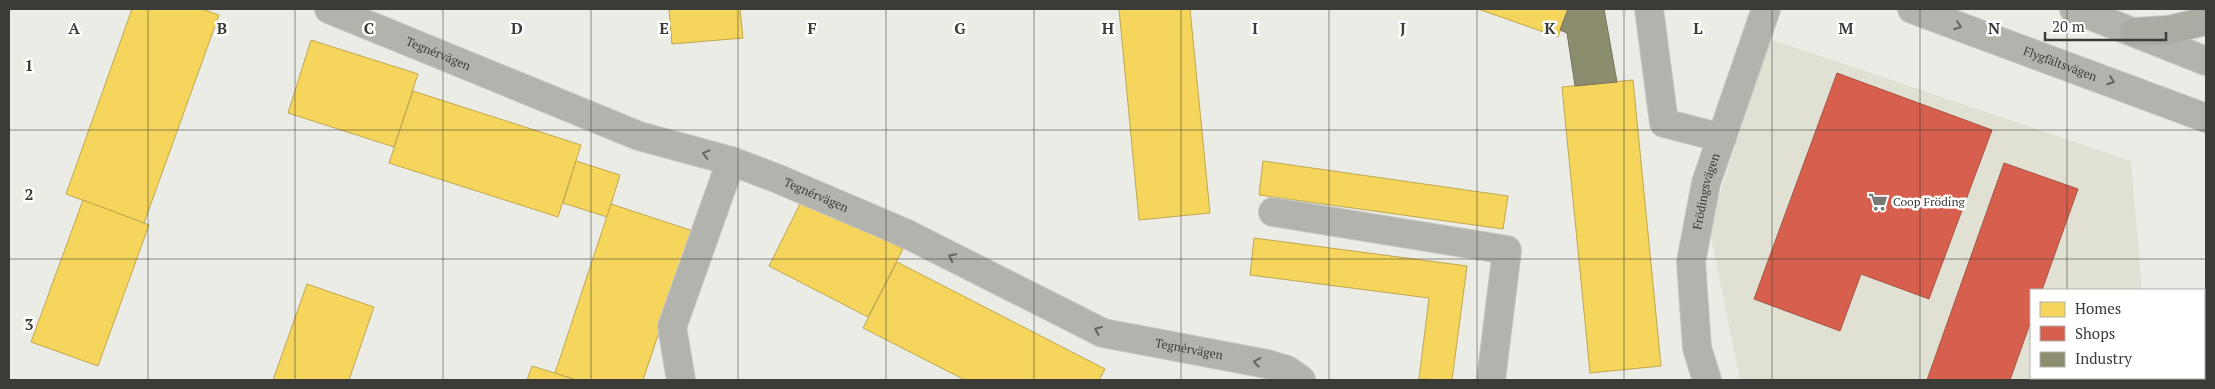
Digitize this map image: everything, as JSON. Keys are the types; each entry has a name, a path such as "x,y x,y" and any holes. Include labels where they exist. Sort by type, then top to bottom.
{"main road":[{"path":"2134,32 2168,30 2206,21"}],"street":[{"name":"Tegnérvägen","path":"329,9 639,136 731,161 776,178 905,233 1103,333 1267,364 1287,370 1301,380"},
{"path":"1649,9 1664,123 1722,138"},
{"name":"Frödingsvägen","path":"1707,380 1697,348 1691,262 1706,183 1766,9"},
{"name":"Flygfältsvägen","path":"1912,9 2206,118"},
{"path":"2074,9 2206,61"},
{"path":"681,380 672,327 731,161"},
{"path":"1273,212 1507,250 1492,380"}],"shaded area":[{"path":"1770,39 2131,161 2142,289 2030,289 2030,379 2150,380 1740,380 1709,228"}],"building: Homes":[{"path":"132,9 202,9 219,15 144,223 66,194"},
{"path":"669,9 740,9 743,38 672,44"},
{"path":"1119,9 1190,9 1210,213 1139,220"},
{"path":"1478,9 1568,9 1558,37"},
{"path":"311,40 418,74 394,147 288,113"},
{"path":"1633,80 1661,366 1590,373 1562,87"},
{"path":"413,91 581,145 558,217 389,163"},
{"path":"576,161 620,175 607,217 563,203"},
{"path":"1263,161 1508,196 1503,229 1259,195"},
{"path":"803,198 903,249 868,317 769,266"},
{"path":"83,200 149,225 98,366 31,342"},
{"path":"611,204 693,231 643,380 576,380 555,373"},
{"path":"1254,238 1467,266 1452,380 1419,379 1429,298 1250,275"},
{"path":"897,262 1105,369 1099,380 965,380 863,328"},
{"path":"307,284 374,307 349,380 273,380"},
{"path":"532,366 555,373 576,380 527,380"}],"building: Shops":[{"name":"Coop Fröding","path":"1837,73 1992,130 1929,299 1861,274 1840,331 1754,299"},
{"path":"2004,163 2078,189 2042,289 2030,289 2030,324 2010,380 1927,380"}],"building: Industry":[{"path":"1568,9 1604,9 1617,82 1575,86 1567,33 1560,30"}],"place":[{"name":"Coop Fröding","path":"1878,202"}]}
